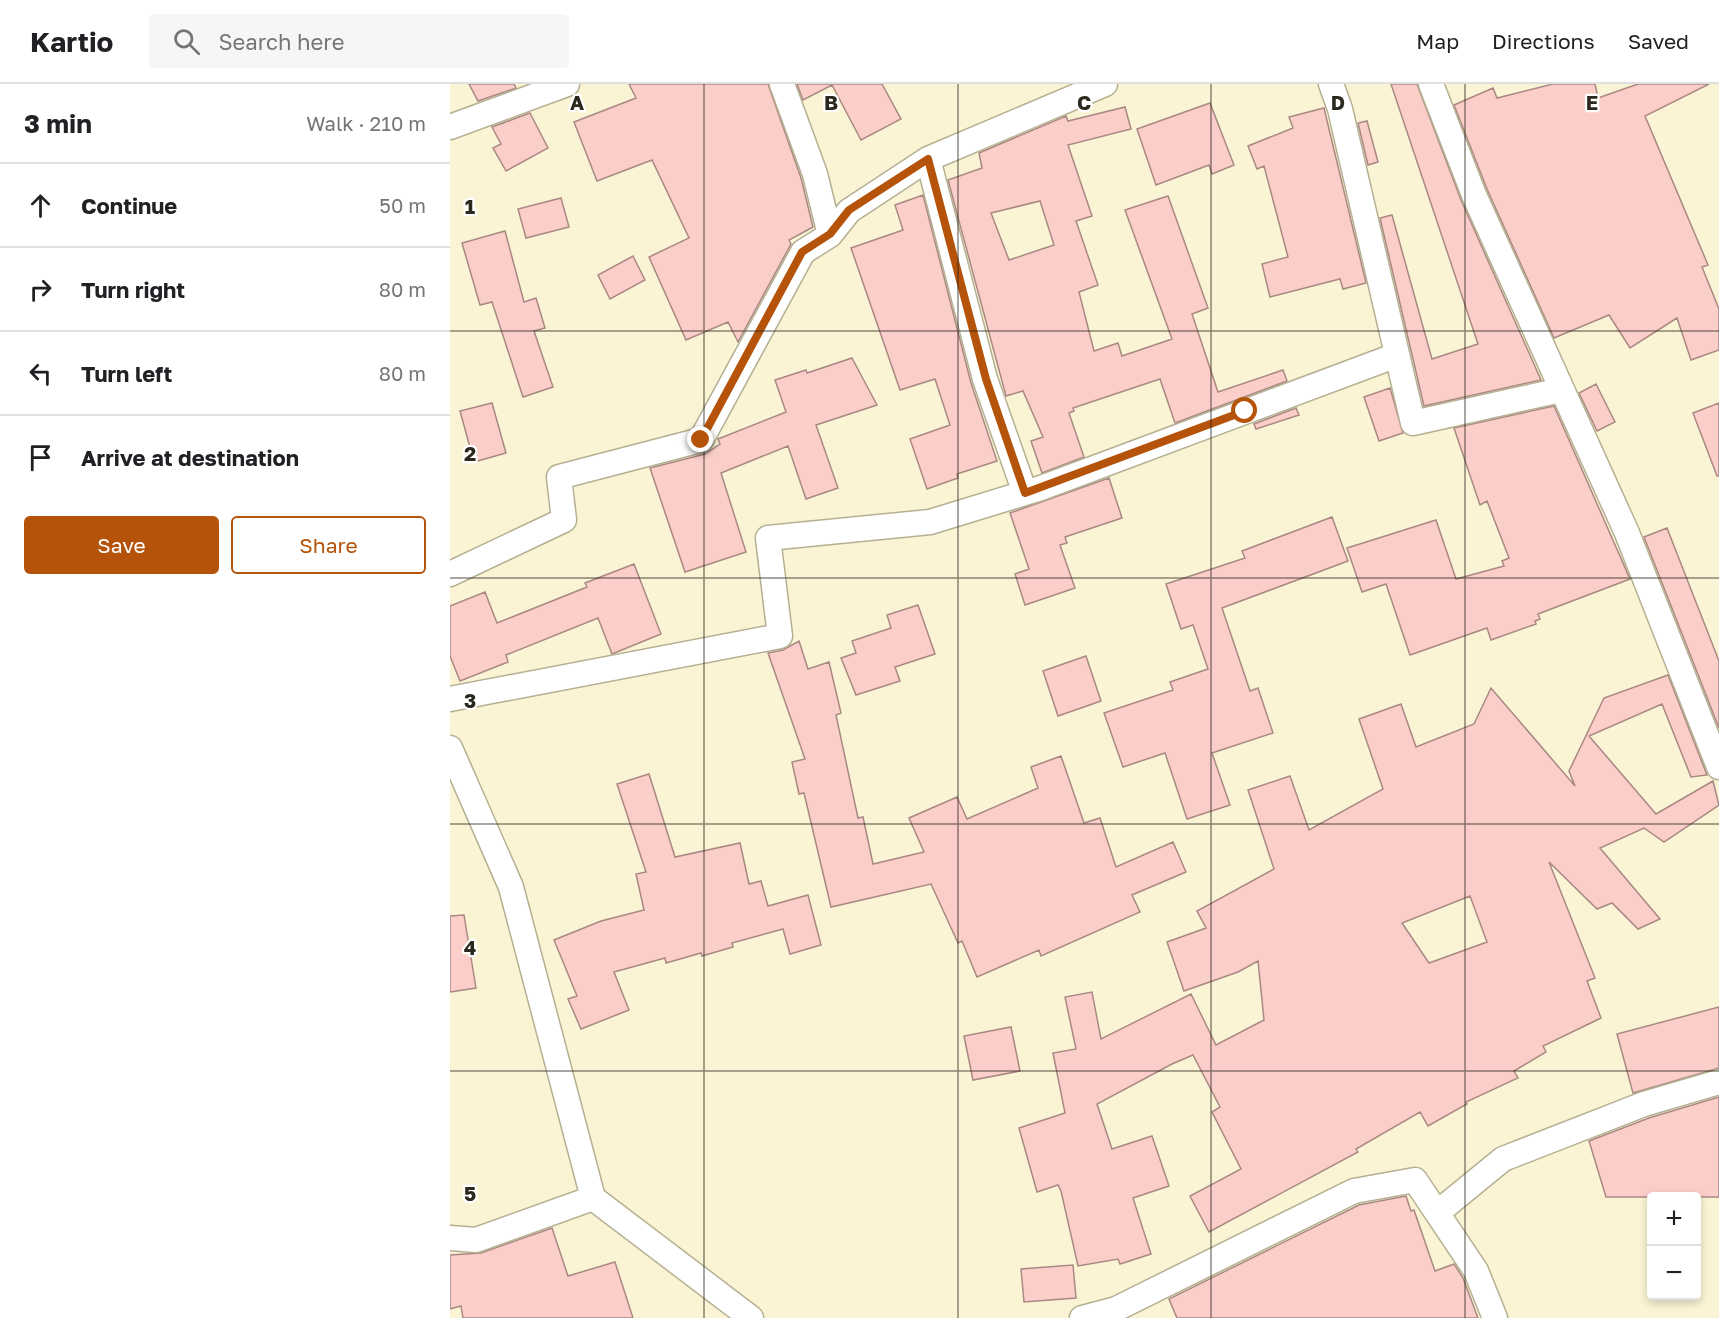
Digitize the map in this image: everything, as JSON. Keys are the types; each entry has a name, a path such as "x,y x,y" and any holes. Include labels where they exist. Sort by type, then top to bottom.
{"street":[{"path":"450,127 567,84"},
{"path":"782,84 815,174 830,234"},
{"path":"450,574 564,520 559,477 701,440 802,252 830,234 849,210 928,159 1105,84"},
{"path":"1330,84 1340,110 1413,423 1561,390"},
{"path":"1431,84 1474,195 1627,533 1719,767"},
{"path":"928,159 986,379 1025,493"},
{"path":"450,699 780,636 768,538 930,522 1025,493 1397,355"},
{"path":"450,748 511,887 593,1198 751,1318"},
{"path":"1437,1213 1503,1159 1644,1104 1719,1082"},
{"path":"1082,1318 1117,1313 1354,1191 1415,1180 1476,1270 1495,1318"},
{"path":"450,1238 476,1240 593,1198"}],"building":[{"path":"469,84 514,84 516,88 478,101"},
{"path":"629,84 768,84 801,178 813,227 789,240 791,244 738,342 728,322 686,340 649,257 689,238 652,160 597,181 574,122 636,98"},
{"path":"797,84 882,84 901,119 861,140 832,85 803,100"},
{"path":"1391,84 1417,84 1461,200 1541,380 1424,406 1380,218 1392,215 1432,359 1478,344"},
{"path":"1553,84 1595,84 1598,98 1638,84 1709,84 1645,116 1708,265 1702,267 1719,309 1719,350 1691,360 1677,318 1630,348 1609,315 1554,338 1487,189 1454,105 1493,88 1497,98"},
{"path":"1210,103 1234,165 1212,174 1209,165 1156,185 1137,129"},
{"path":"1125,107 1131,129 1068,145 1092,216 1076,221 1098,285 1079,292 1094,351 1118,343 1122,356 1172,339 1125,210 1168,196 1208,308 1192,314 1218,392 1283,370 1287,381 1175,423 1160,379 1073,408 1074,411 1069,413 1084,457 1042,473 1031,441 1043,437 1023,391 1006,396 948,180 982,168 979,153 1066,116 1068,121","holes":["1040,201 1054,245 1009,260 991,213"]},
{"path":"1324,108 1366,283 1343,289 1340,279 1270,297 1262,264 1288,257 1264,166 1257,169 1248,146 1293,128 1289,117"},
{"path":"530,113 548,148 506,171 493,148 501,144 492,127"},
{"path":"1367,121 1378,162 1368,165 1358,123"},
{"path":"923,195 971,383 997,461 957,474 958,478 927,489 910,439 950,425 935,379 900,390 851,248 903,230 895,205"},
{"path":"561,198 569,227 526,238 518,209"},
{"path":"505,231 524,302 536,298 545,328 534,331 553,387 523,397 492,302 480,305 462,243"},
{"path":"633,256 645,280 610,299 598,275"},
{"path":"852,358 877,405 816,425 838,488 806,499 788,446 721,473 746,552 685,572 650,468 705,454 720,444 718,439 786,412 775,380 806,370 807,373"},
{"path":"1596,384 1615,422 1597,431 1579,393"},
{"path":"1390,388 1403,433 1379,441 1364,397"},
{"path":"492,403 506,453 474,462 460,411"},
{"path":"1719,403 1719,476 1717,476 1693,413"},
{"path":"1554,406 1630,579 1538,614 1540,619 1535,621 1536,624 1491,640 1487,628 1410,655 1386,584 1362,592 1347,548 1436,520 1456,579 1504,566 1502,561 1509,558 1487,501 1480,505 1454,428"},
{"path":"1296,408 1299,415 1256,429 1254,424"},
{"path":"1109,478 1122,518 1065,537 1067,543 1060,545 1075,588 1025,605 1015,574 1029,569 1010,513"},
{"path":"1332,517 1348,561 1222,608 1250,691 1258,688 1273,733 1212,753 1230,805 1187,819 1165,753 1123,767 1104,713 1173,690 1170,682 1208,669 1193,625 1181,629 1166,584 1245,558 1242,551"},
{"path":"1667,528 1719,661 1719,728 1644,537"},
{"path":"634,564 661,634 612,654 598,618 506,655 508,662 460,681 450,656 450,606 485,592 497,623 587,587 585,583"},
{"path":"918,605 935,654 895,667 900,681 856,695 841,658 856,653 852,641 891,628 887,615"},
{"path":"799,641 808,669 829,662 841,713 836,715 858,818 863,817 873,864 924,852 909,818 957,797 967,819 1038,788 1031,767 1061,756 1084,823 1100,818 1116,867 1173,842 1186,872 1132,895 1140,912 1041,956 1039,950 977,977 962,941 958,943 931,884 831,907 804,793 799,794 792,762 805,759 768,653 783,650"},
{"path":"1086,656 1101,701 1058,716 1043,671"},
{"path":"1668,675 1707,775 1691,777 1662,704 1589,736 1656,814 1713,781 1719,805 1664,842 1644,828 1600,848 1660,919 1638,929 1612,903 1597,909 1549,862 1595,978 1587,981 1601,1018 1543,1046 1546,1052 1514,1071 1518,1078 1466,1102 1467,1104 1428,1126 1420,1112 1356,1149 1358,1152 1209,1232 1190,1196 1241,1169 1212,1112 1220,1107 1193,1055 1172,1064 1097,1104 1112,1149 1152,1136 1169,1186 1133,1198 1151,1254 1120,1264 1118,1259 1078,1266 1061,1191 1058,1185 1037,1192 1019,1128 1065,1113 1053,1053 1076,1049 1065,997 1092,992 1101,1039 1191,994 1216,1045 1264,1020 1258,961 1238,972 1184,991 1167,942 1206,928 1197,911 1274,869 1248,790 1290,776 1309,830 1383,789 1359,719 1401,704 1416,747 1474,724 1491,688 1575,786 1569,771 1604,698","holes":["1470,896 1487,942 1429,963 1402,923"]},
{"path":"649,774 675,857 740,843 749,884 761,881 768,906 808,895 821,945 790,954 783,929 732,943 733,947 702,956 701,953 666,963 665,958 614,972 629,1010 581,1029 568,999 577,996 554,940 601,921 644,910 636,874 646,872 617,784"},
{"path":"464,915 476,988 450,992 450,916"},
{"path":"1719,1007 1719,1068 1633,1093 1617,1034"},
{"path":"1011,1027 1020,1071 973,1080 964,1036"},
{"path":"1719,1097 1719,1197 1701,1197 1701,1192 1647,1192 1647,1197 1606,1197 1589,1141 1649,1118"},
{"path":"1406,1196 1411,1211 1414,1210 1435,1271 1454,1264 1463,1278 1478,1318 1177,1318 1169,1299 1359,1205"},
{"path":"552,1228 568,1276 615,1262 633,1318 463,1318 461,1306 450,1309 450,1255 481,1253"},
{"path":"1073,1265 1076,1298 1024,1302 1021,1269"}],"route":[{"path":"701,440 802,252 830,234 849,210 928,159 955,254 986,379 1025,493 1245,411"}]}
